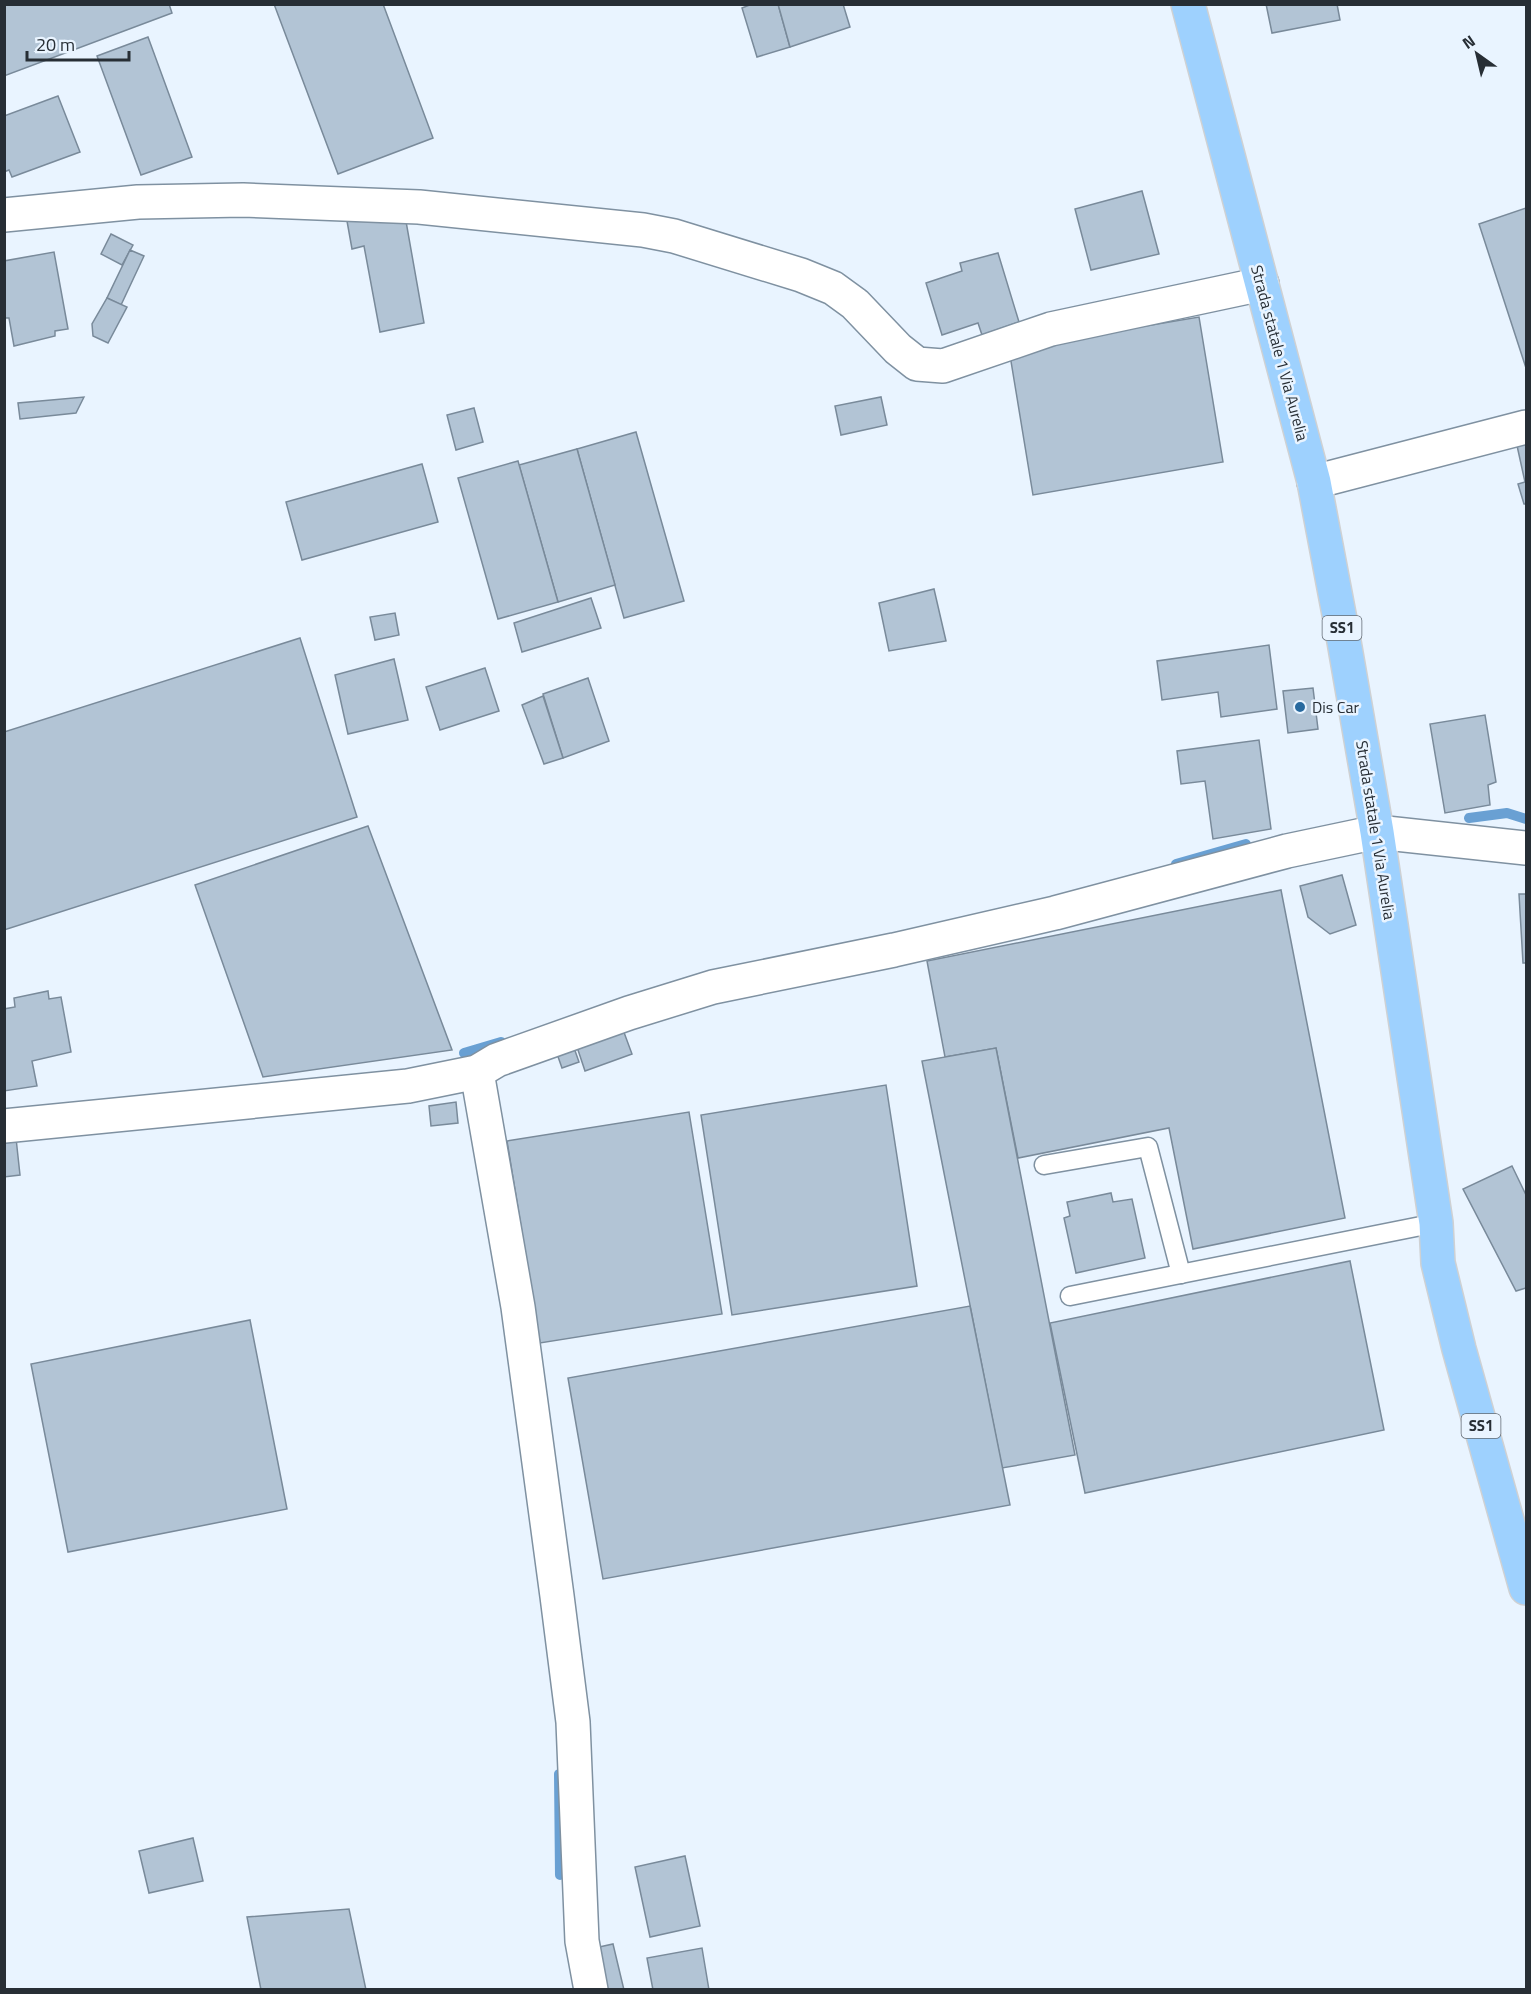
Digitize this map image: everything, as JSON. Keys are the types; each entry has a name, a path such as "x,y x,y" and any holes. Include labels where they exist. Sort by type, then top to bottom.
{"main road":[{"name":"Strada statale 1 Via Aurelia","path":"1188,4 1314,482 1377,832 1436,1223 1438,1263 1456,1338 1527,1588"}],"street":[{"path":"4,215 138,202 243,200 419,207 643,230 674,236 780,268 833,288 855,304 898,350 917,364 943,366 1051,329 1262,284"},
{"path":"1314,482 1527,427"},
{"path":"4,1126 408,1086 477,1072 497,1060 629,1013 713,987 1044,916 1287,851 1377,832 1527,848"},
{"path":"477,1072 518,1307 573,1722 582,1941 591,1989"}],"lane":[{"path":"1044,1165 1148,1146 1181,1274"},
{"path":"1070,1296 1436,1223"}],"building":[{"path":"4,4 169,4 172,13 4,76"},
{"path":"274,4 383,4 433,138 338,174"},
{"path":"752,4 778,4 790,47 757,57 742,8"},
{"path":"778,4 843,4 850,27 790,47"},
{"path":"1266,4 1337,4 1340,20 1272,33"},
{"path":"148,37 192,157 141,175 97,56"},
{"path":"58,96 80,152 12,177 9,170 4,172 4,116"},
{"path":"1142,191 1159,254 1091,270 1075,209"},
{"path":"1526,208 1526,368 1479,224"},
{"path":"404,210 424,323 380,332 364,246 352,249 347,221"},
{"path":"111,234 133,245 122,265 101,254"},
{"path":"130,250 144,256 121,305 107,298"},
{"path":"54,252 68,329 55,331 55,336 14,346 9,318 4,318 4,261"},
{"path":"998,253 1019,322 982,335 978,323 942,335 926,283 962,271 960,263"},
{"path":"107,298 127,307 108,343 93,336 92,324"},
{"path":"1199,317 1223,462 1033,495 1009,349"},
{"path":"84,397 76,413 20,419 18,403"},
{"path":"881,397 887,425 841,435 835,406"},
{"path":"474,408 483,442 456,450 447,415"},
{"path":"636,432 684,601 624,618 577,449"},
{"path":"1526,439 1526,504 1524,504 1518,484 1525,482 1516,441"},
{"path":"577,449 615,585 558,602 519,465"},
{"path":"518,461 558,602 498,619 458,478"},
{"path":"422,464 438,522 302,560 286,502"},
{"path":"934,589 946,641 889,651 879,603"},
{"path":"591,598 601,628 522,652 514,623"},
{"path":"395,613 399,635 375,640 370,617"},
{"path":"300,638 357,817 4,930 4,732"},
{"path":"1269,645 1277,709 1221,717 1218,692 1162,700 1157,661"},
{"path":"394,659 408,720 348,734 335,675"},
{"path":"485,668 499,711 440,730 426,687"},
{"path":"588,678 609,741 563,758 543,694"},
{"path":"1313,688 1318,729 1288,733 1283,691"},
{"path":"543,696 563,758 544,764 522,705"},
{"path":"1485,715 1496,782 1488,785 1490,805 1445,813 1430,724"},
{"path":"1259,740 1271,829 1213,839 1205,781 1181,784 1177,751"},
{"path":"368,826 452,1050 263,1077 195,885"},
{"path":"1342,875 1356,925 1330,934 1308,917 1300,886"},
{"path":"1281,890 1345,1218 1193,1249 1169,1128 1018,1158 996,1048 945,1057 927,961"},
{"path":"1519,894 1526,894 1526,963 1523,963"},
{"path":"48,991 49,999 61,997 71,1052 32,1061 37,1086 4,1091 4,1009 15,1007 14,998"},
{"path":"622,1027 632,1054 585,1071 576,1044"},
{"path":"573,1045 579,1062 562,1068 556,1051"},
{"path":"996,1048 1075,1455 1002,1468 922,1061"},
{"path":"886,1085 917,1286 732,1315 701,1115"},
{"path":"456,1102 458,1123 431,1126 429,1106"},
{"path":"689,1112 722,1314 540,1343 507,1141"},
{"path":"16,1138 20,1175 4,1177 4,1139"},
{"path":"1512,1166 1526,1195 1526,1288 1516,1291 1463,1189"},
{"path":"1111,1193 1113,1202 1132,1199 1145,1258 1076,1273 1064,1218 1070,1216 1067,1202"},
{"path":"1350,1261 1384,1430 1085,1493 1050,1323"},
{"path":"970,1306 1010,1505 603,1579 568,1378"},
{"path":"250,1320 287,1509 68,1552 31,1364"},
{"path":"193,1838 203,1881 149,1893 139,1851"},
{"path":"685,1856 700,1926 650,1937 635,1867"},
{"path":"349,1909 366,1990 261,1990 247,1917"},
{"path":"613,1944 624,1990 598,1990 590,1949"},
{"path":"702,1948 709,1990 653,1990 647,1958"}],"waterway":[{"path":"1469,818 1507,813 1526,819"},
{"path":"1176,864 1246,844"},
{"path":"464,1053 501,1042"},
{"path":"559,1774 560,1875"}],"place":[{"name":"Dis Car","path":"1300,707"}]}
